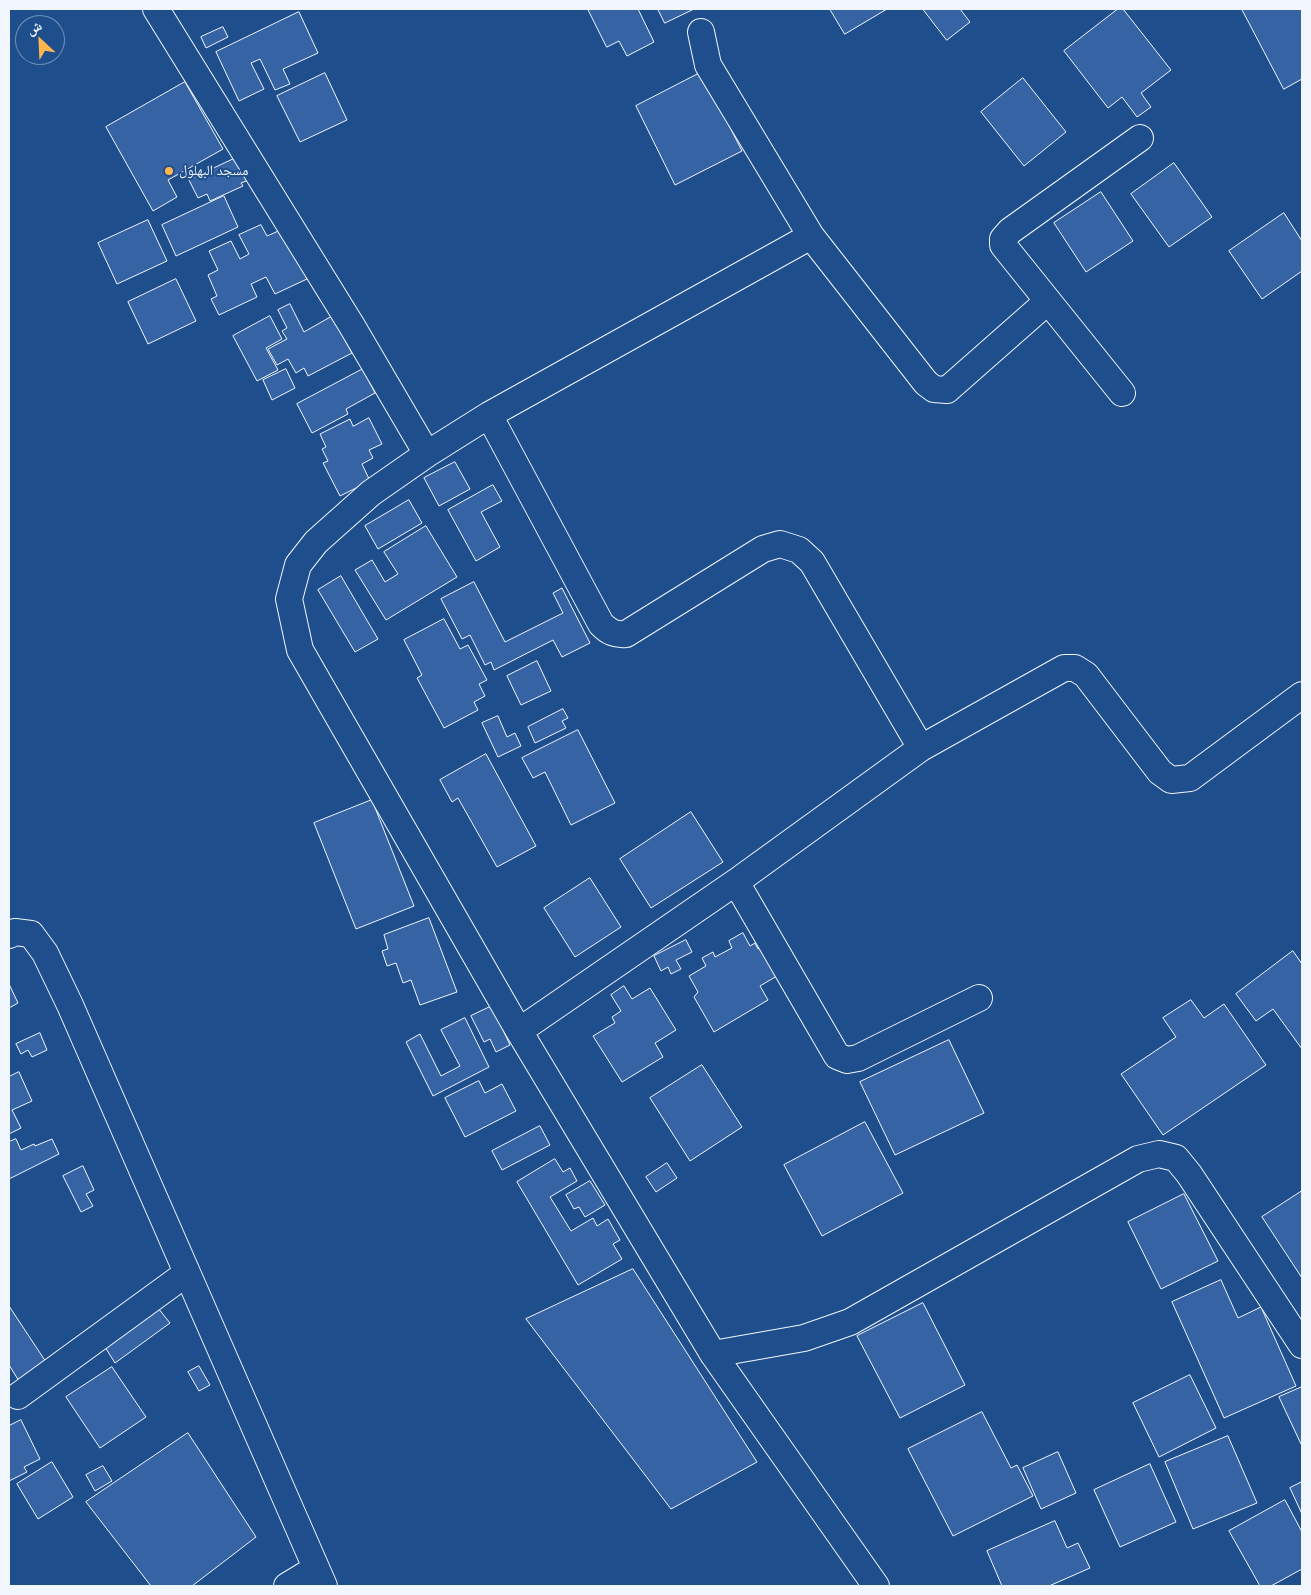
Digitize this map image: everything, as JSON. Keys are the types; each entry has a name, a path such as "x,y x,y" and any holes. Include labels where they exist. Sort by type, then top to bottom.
{"street":[{"path":"156,9 352,326 427,454"},
{"path":"701,32 708,65 810,236 926,383 934,389 948,390 1048,301"},
{"path":"1122,394 1003,245 1003,239 1010,231 1140,138"},
{"path":"810,236 489,415 427,454 371,493 316,542 298,565 288,599 300,650 519,1031 713,1354 876,1586"},
{"path":"489,415 601,624 607,630 618,634 626,634 763,549 780,544 799,550 812,562 921,748"},
{"path":"519,1031 736,882 921,748 1064,668 1075,668 1086,675 1160,772 1171,780 1190,778 1302,695"},
{"path":"736,882 837,1056 847,1060 858,1058 979,998"},
{"path":"9,935 15,932 31,934 45,953 70,1005 319,1578 287,1586"},
{"path":"713,1354 804,1338 850,1322 1138,1159 1159,1154 1176,1158 1189,1174 1302,1345"},
{"path":"18,1396 187,1273"}],"building":[{"path":"588,9 638,9 654,42 627,56 619,41 607,47"},
{"path":"658,9 694,9 665,23"},
{"path":"830,9 887,9 845,34"},
{"path":"923,9 960,9 970,22 947,40"},
{"path":"1118,9 1123,9 1171,70 1141,93 1151,107 1137,117 1122,97 1108,108 1064,51"},
{"path":"1242,9 1302,9 1302,79 1284,89"},
{"path":"299,12 318,53 283,69 290,84 275,90 260,59 251,63 264,89 239,101 216,52"},
{"path":"223,27 228,37 206,48 201,37"},
{"path":"702,72 742,151 675,185 636,106"},
{"path":"325,73 347,120 300,142 277,96"},
{"path":"1023,78 1066,132 1024,166 981,112"},
{"path":"185,82 223,149 168,180 177,197 153,211 106,127"},
{"path":"240,156 251,179 241,183 243,186 210,201 207,194 198,198 189,180"},
{"path":"1174,163 1212,217 1169,247 1131,194"},
{"path":"1101,192 1133,241 1086,272 1054,223"},
{"path":"224,196 238,227 176,256 162,225"},
{"path":"1284,213 1302,241 1302,271 1262,299 1229,251"},
{"path":"148,220 167,261 117,284 98,243"},
{"path":"261,225 267,236 283,229 307,279 275,294 266,277 251,284 257,297 219,315 211,299 217,296 208,275 218,270 209,251 231,241 240,259 249,254 239,235"},
{"path":"176,279 196,321 148,344 128,302"},
{"path":"290,304 304,332 332,316 352,353 308,376 304,368 296,373 288,359 277,365 268,349 287,339 282,331 287,328 278,310"},
{"path":"270,316 282,339 266,348 278,370 257,381 233,336"},
{"path":"286,369 295,388 272,400 263,380"},
{"path":"363,369 375,393 346,409 348,414 312,433 297,404"},
{"path":"369,418 382,444 369,450 373,458 362,464 370,481 340,496 323,463 328,461 322,449 326,447 320,434 350,419 353,426"},
{"path":"455,462 470,489 439,506 424,478"},
{"path":"493,485 502,501 481,512 500,547 476,561 448,510"},
{"path":"409,500 422,523 378,549 365,526"},
{"path":"426,526 457,577 386,620 355,570 372,560 385,582 398,574 384,552"},
{"path":"341,576 378,639 355,652 318,590"},
{"path":"474,582 505,642 563,613 553,593 562,588 590,643 562,657 553,640 494,670 491,662 485,665 470,635 462,639 441,599"},
{"path":"444,619 460,649 468,645 487,680 479,684 485,696 474,702 478,710 444,728 417,678 422,675 404,640"},
{"path":"537,661 551,691 521,705 507,676"},
{"path":"563,709 568,718 562,721 566,728 535,743 528,727"},
{"path":"498,716 507,737 515,733 521,746 498,757 482,723"},
{"path":"578,730 615,803 571,825 545,772 533,778 522,758"},
{"path":"486,754 536,846 497,867 458,798 452,802 440,780"},
{"path":"372,800 414,906 356,929 314,823"},
{"path":"691,812 723,862 651,908 620,859"},
{"path":"590,878 621,927 575,957 544,908"},
{"path":"429,918 457,992 420,1005 411,980 403,983 396,963 387,966 382,951 388,949 384,935"},
{"path":"743,933 750,946 755,943 758,949 765,945 782,973 760,986 768,1000 714,1032 694,997 698,992 689,976 706,966 702,958 713,952 715,957 732,948 729,941"},
{"path":"686,940 692,952 676,960 681,969 671,974 668,967 661,971 654,956"},
{"path":"1293,951 1302,964 1302,1049 1273,1009 1256,1021 1236,994"},
{"path":"9,984 18,1003 9,1008"},
{"path":"624,986 632,999 650,988 676,1030 655,1043 663,1057 622,1082 593,1036 615,1023 612,1017 621,1011 611,995"},
{"path":"1191,1000 1204,1018 1224,1004 1266,1065 1163,1135 1121,1074 1176,1037 1163,1018"},
{"path":"492,1006 510,1045 496,1052 490,1039 484,1042 471,1016"},
{"path":"465,1018 489,1067 433,1096 406,1042 420,1034 441,1076 460,1066 441,1030"},
{"path":"40,1033 47,1050 32,1057 28,1050 21,1054 16,1044"},
{"path":"949,1040 984,1113 895,1155 860,1082"},
{"path":"702,1065 742,1127 690,1161 650,1098"},
{"path":"19,1072 32,1101 12,1110 21,1128 9,1134 9,1077"},
{"path":"479,1081 485,1093 502,1084 516,1111 465,1137 445,1098"},
{"path":"865,1122 903,1193 822,1236 784,1165"},
{"path":"540,1126 550,1145 502,1170 492,1151"},
{"path":"16,1139 21,1150 52,1139 59,1154 9,1179 9,1142"},
{"path":"555,1159 563,1172 570,1168 577,1181 550,1197 571,1231 593,1218 597,1226 608,1219 620,1240 613,1244 622,1259 578,1285 517,1182"},
{"path":"667,1163 677,1178 656,1192 646,1177"},
{"path":"83,1166 94,1190 86,1194 93,1206 81,1212 63,1176"},
{"path":"590,1181 605,1205 585,1217 579,1207 574,1209 566,1195"},
{"path":"1302,1191 1302,1278 1262,1217"},
{"path":"1184,1194 1218,1261 1161,1289 1128,1222"},
{"path":"633,1269 757,1462 671,1509 526,1319"},
{"path":"1221,1280 1238,1318 1261,1307 1296,1386 1224,1418 1172,1302"},
{"path":"923,1303 965,1385 900,1418 857,1336"},
{"path":"9,1306 46,1362 19,1381 9,1365"},
{"path":"158,1308 170,1323 115,1363 105,1347"},
{"path":"199,1366 210,1385 199,1391 188,1372"},
{"path":"112,1367 146,1417 100,1448 66,1397"},
{"path":"1190,1375 1216,1428 1159,1457 1133,1403"},
{"path":"1302,1387 1302,1443 1301,1444 1279,1397"},
{"path":"982,1412 1011,1468 1017,1465 1033,1496 953,1536 908,1449"},
{"path":"21,1420 40,1459 24,1467 27,1472 9,1481 9,1426"},
{"path":"188,1433 256,1537 192,1586 151,1586 86,1502"},
{"path":"1228,1436 1257,1503 1193,1529 1165,1462"},
{"path":"1058,1452 1076,1493 1041,1509 1023,1468"},
{"path":"52,1462 73,1497 38,1519 17,1484"},
{"path":"1150,1464 1176,1522 1120,1547 1094,1490"},
{"path":"103,1466 112,1481 95,1491 86,1475"},
{"path":"1302,1482 1302,1514 1290,1488"},
{"path":"1285,1500 1302,1532 1302,1569 1271,1586 1260,1586 1229,1531"},
{"path":"1055,1521 1067,1548 1078,1543 1090,1568 1049,1586 1002,1586 987,1551"}],"place":[{"name":"مسجد البهلول","path":"169,171"}]}
